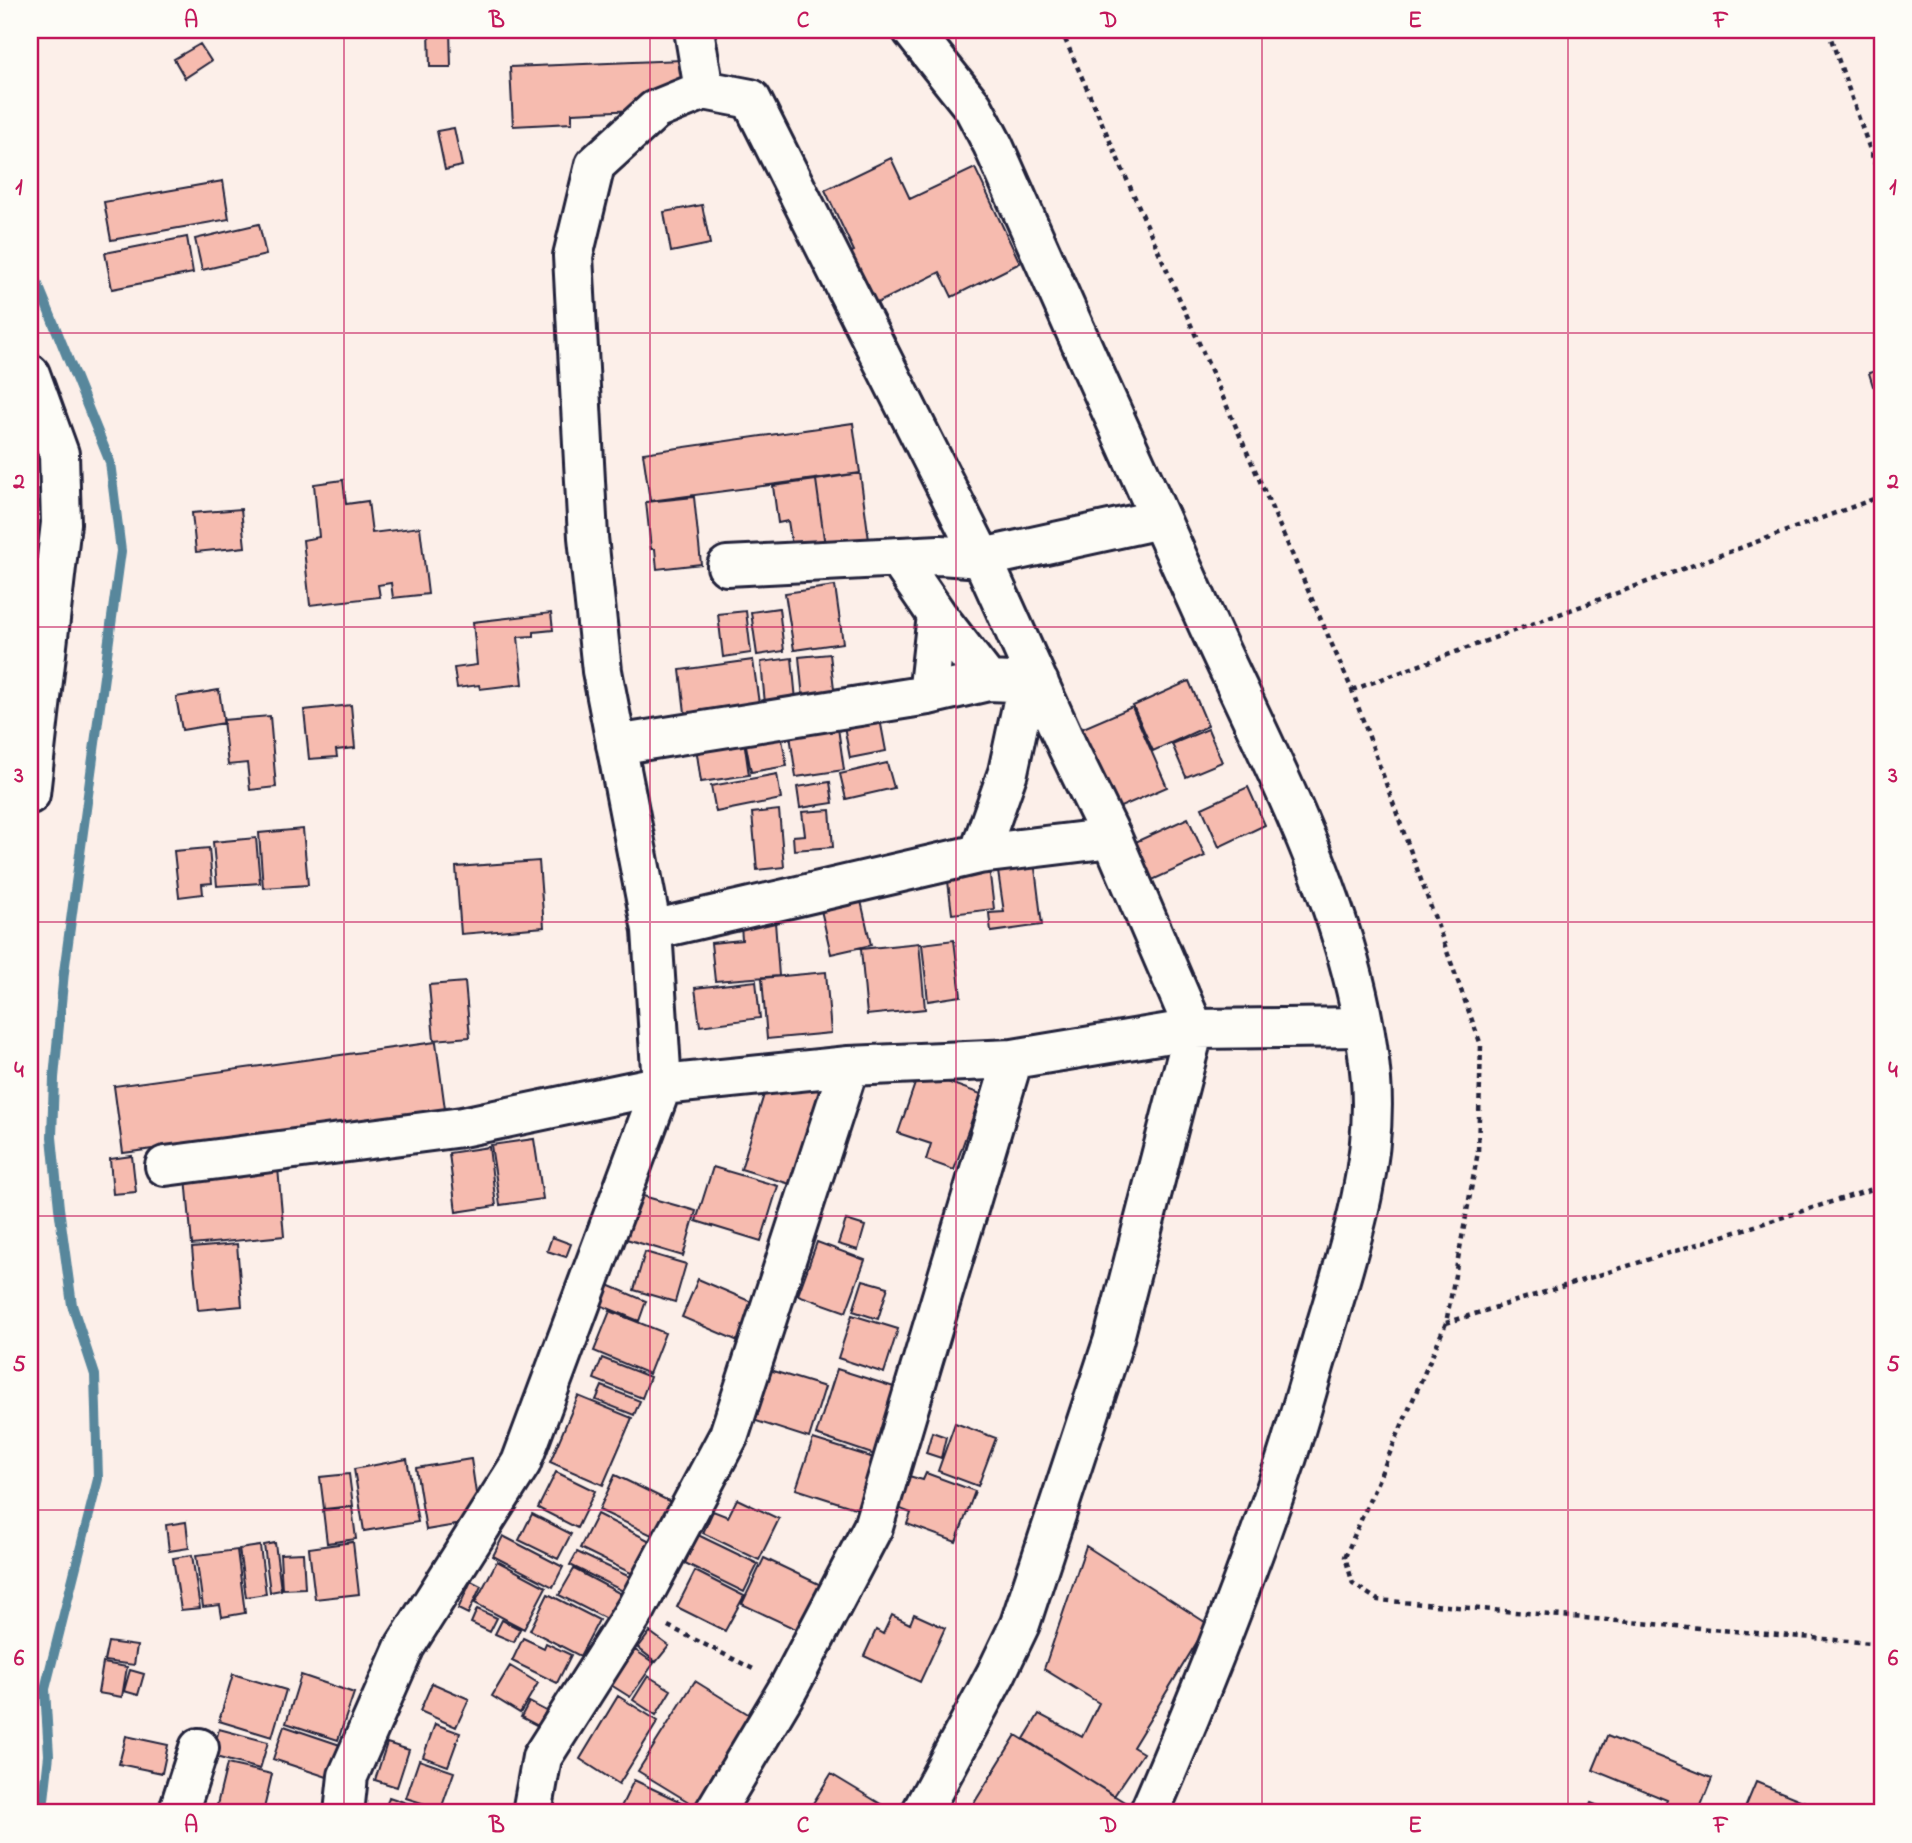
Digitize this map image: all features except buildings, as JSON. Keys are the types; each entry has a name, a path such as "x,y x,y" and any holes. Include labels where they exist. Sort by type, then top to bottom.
{"street":[{"path":"694,30 704,90"},
{"path":"912,30 973,107 993,145 1304,835 1347,955 1363,1027 1371,1082 1370,1147 1361,1199 1286,1460 1189,1720 1149,1813"},
{"path":"344,1813 348,1776 405,1646 521,1462 662,1085 652,930 602,671 588,537 573,256 595,165 655,110 704,90 751,99 982,558 1033,683 1112,838 1194,1029 1113,1342 1020,1625 921,1813"},
{"path":"30,374 59,454 61,523 30,794"},
{"path":"727,566 940,555 982,558 1160,519"},
{"path":"898,558 937,615 988,681"},
{"path":"928,695 937,615"},
{"path":"616,745 928,695 988,681 1033,683"},
{"path":"979,854 1008,772 1033,683"},
{"path":"652,930 979,854 1112,838"},
{"path":"165,1166 462,1127 662,1085 849,1066 1013,1059 1194,1029 1363,1027"},
{"path":"714,1813 789,1688 873,1527 1013,1059"},
{"path":"532,1813 542,1757 636,1609 729,1435 849,1066"},
{"path":"178,1813 199,1748"}],"path":[{"path":"1828,30 1882,184"},
{"path":"1352,690 1882,496"},
{"path":"1446,1323 1882,1186"},
{"path":"636,1609 789,1688"}],"waterway":[{"path":"30,265 110,462 121,551 64,972 54,1078 52,1137 72,1305 95,1375 98,1479 45,1689 49,1755 44,1800 36,1813"}]}
